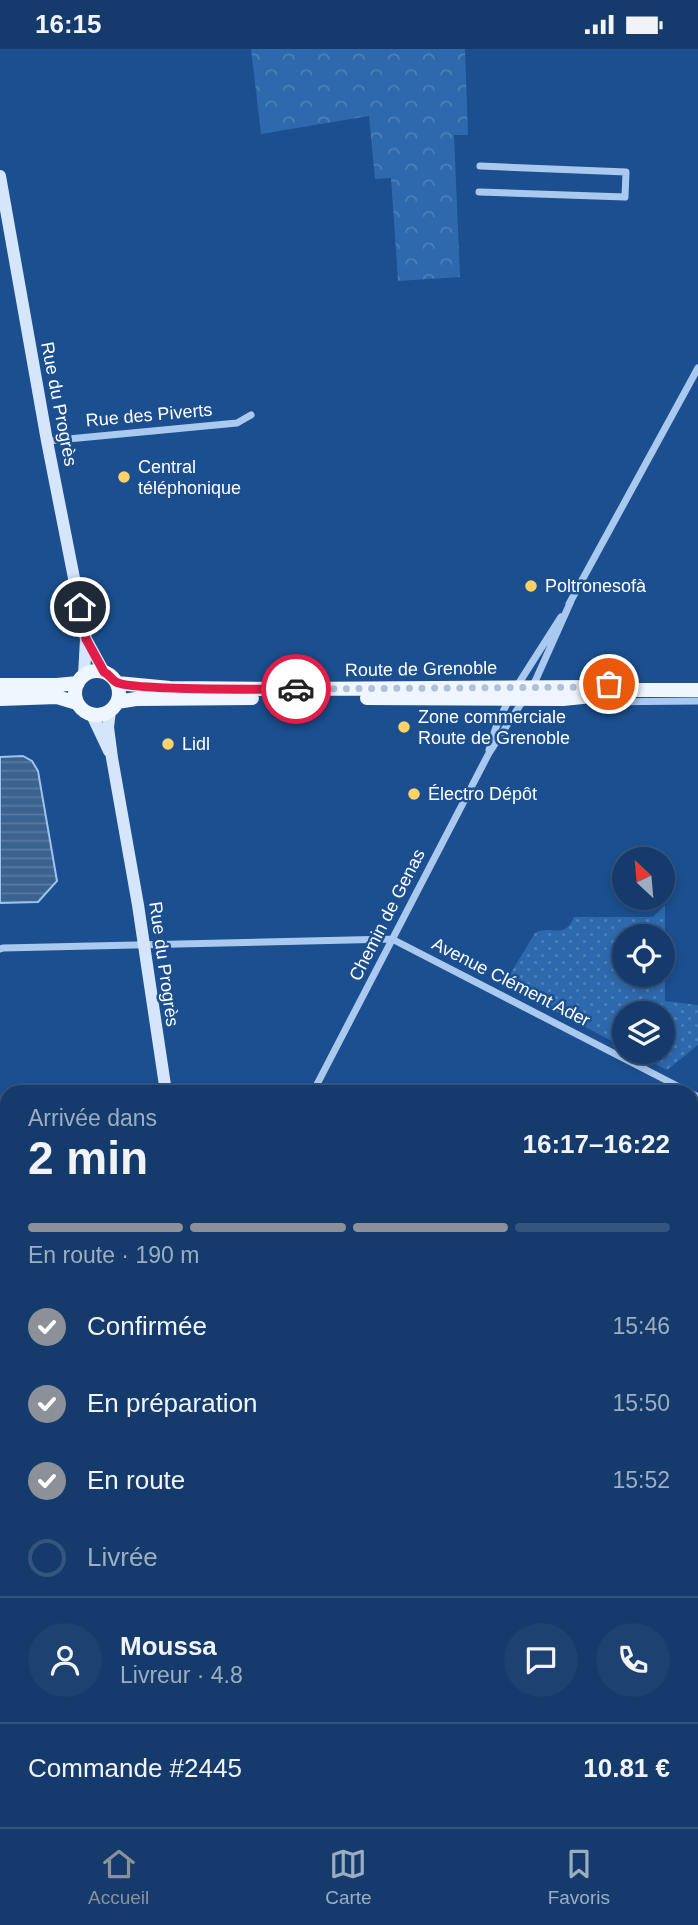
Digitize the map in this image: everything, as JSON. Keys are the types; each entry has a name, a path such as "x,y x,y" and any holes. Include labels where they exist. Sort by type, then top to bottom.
{"main road":[{"path":"0,685 65,685 97,671 104,672 117,683 119,689 114,706 98,715 92,715 81,708 75,696 81,679"},
{"name":"Route de Grenoble","path":"117,683 183,688 521,693 563,699 698,692"},
{"name":"Route de Grenoble","path":"114,706 136,699 521,693 599,687 615,690 698,692"},
{"path":"0,698 61,697 77,703"}],"street":[{"path":"479,192 625,197 626,172 480,166"},
{"name":"Rue du Progrès","path":"0,176 47,441 86,639 104,672"},
{"name":"Chemin de Genas","path":"317,1085 489,753 698,368"},
{"name":"Rue des Piverts","path":"47,441 237,423 251,415"},
{"name":"Chemin de Genas","path":"489,753 491,737 499,718 521,693 571,601"},
{"name":"Rue du Progrès","path":"81,679 86,639"},
{"name":"Route de Grenoble","path":"599,687 609,684 698,683"},
{"name":"Route de Grenoble","path":"563,699 601,702 698,701"},
{"name":"Rue du Progrès","path":"114,706 108,727 112,758 138,905 165,1085"},
{"name":"Rue du Progrès","path":"92,715 112,758"},
{"path":"0,949 392,939"},
{"name":"Avenue Clément Ader","path":"392,939 675,1085"}],"green space":[{"path":"251,49 465,49 468,135 454,135 460,277 398,281 391,178 375,179 369,116 261,134"},
{"path":"660,910 665,910 665,924 612,924 612,987 665,987 665,1001 612,1001 612,1041 504,984 535,933 566,928 574,917 653,917"},
{"path":"675,1002 698,1005 698,1045 675,1064"},
{"path":"655,1064 674,1064 667,1070"}],"shaded area":[{"path":"23,756 32,761 38,771 57,881 38,902 0,903 0,757"}],"way so far":[{"path":"296,689 599,687 609,684"}],"place":[{"name":"Central téléphonique","path":"124,477"},
{"name":"Poltronesofà","path":"531,586"},
{"name":"Zone commerciale Route de Grenoble","path":"404,727"},
{"name":"Lidl","path":"168,744"},
{"name":"Électro Dépôt","path":"414,794"}],"route":[{"path":"80,607 86,639 104,672 117,683 170,688 296,689"}]}
